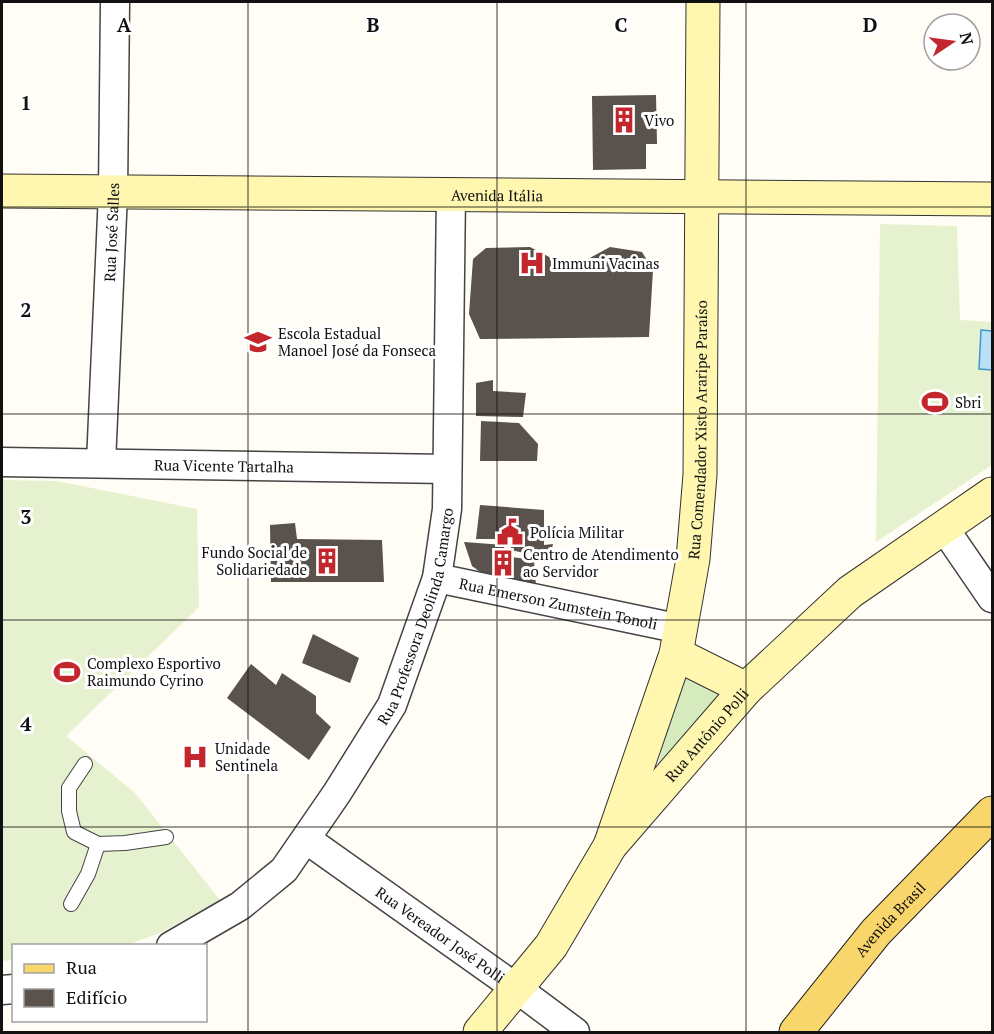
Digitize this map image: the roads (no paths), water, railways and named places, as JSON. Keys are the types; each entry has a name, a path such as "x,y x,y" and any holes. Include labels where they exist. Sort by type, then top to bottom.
{"main road":[{"name":"Rua Comendador Xisto Araripe Paraíso","path":"610,846 678,641 693,559 700,475 703,2"},
{"name":"Avenida Itália","path":"2,191 992,200"},
{"name":"Rua Antônio Polli","path":"480,1032 551,946 610,846 746,689 850,592 993,494"},
{"path":"678,641 746,689"},
{"name":"Avenida Brasil","path":"796,1032 876,932 993,813"}],"street":[{"name":"Rua José Salles","path":"101,463 113,192 116,2"},
{"path":"992,200 993,190"},
{"name":"Rua Professora Deolinda Camargo","path":"173,944 240,906 284,870 392,705 436,578 447,509 451,194"},
{"name":"Rua Vicente Tartalha","path":"2,462 447,469"},
{"path":"944,528 993,598"},
{"name":"Rua Emerson Zumstein Tonoli","path":"436,578 678,641"},
{"name":"Rua Vereador José Polli","path":"306,839 575,1032"}],"lane":[{"path":"85,764 69,788 69,811 74,832 98,844 166,837"},
{"path":"71,904 88,874 98,844"}],"water":[{"path":"981,330 992,331 992,370 979,369"}],"place":[{"name":"Vivo","path":"624,120"},
{"name":"Immuni Vacinas","path":"532,263"},
{"name":"Escola Estadual Manoel José da Fonseca","path":"258,342"},
{"name":"Sbri","path":"935,402"},
{"name":"Polícia Militar","path":"510,532"},
{"name":"Fundo Social de Solidariedade","path":"327,561"},
{"name":"Centro de Atendimento ao Servidor","path":"503,563"},
{"name":"Complexo Esportivo Raimundo Cyrino","path":"67,672"},
{"name":"Unidade Sentinela","path":"195,757"}]}
